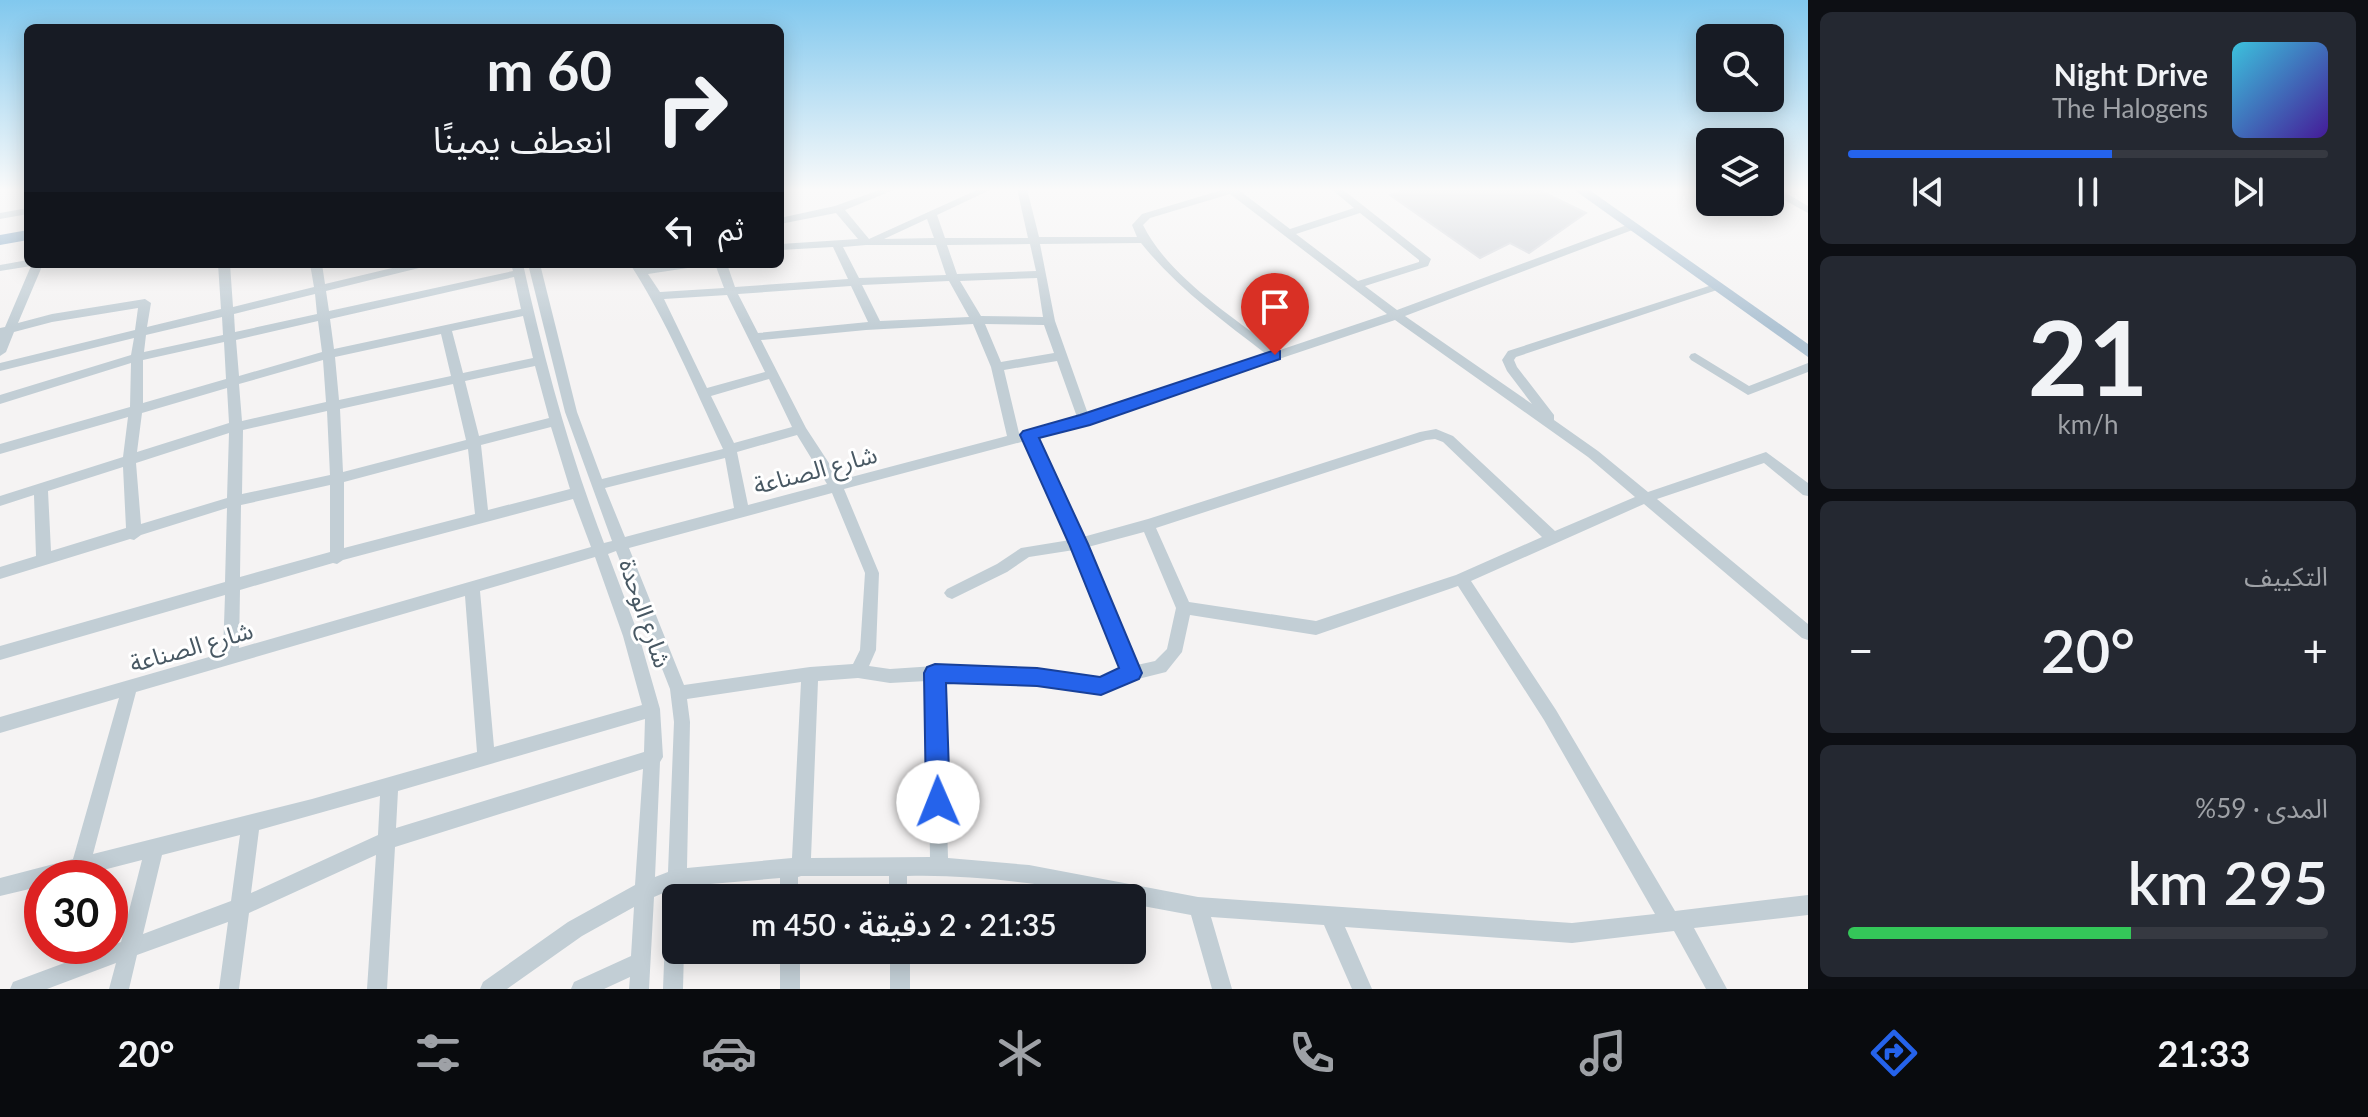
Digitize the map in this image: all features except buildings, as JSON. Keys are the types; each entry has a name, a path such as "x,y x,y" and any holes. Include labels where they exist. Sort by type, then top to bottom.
{"highway":[{"path":"0,240 24,236"}],"main road":[{"path":"1643,235 1808,352"}],"street":[{"path":"860,235 866,242"},
{"path":"866,242 882,235"},
{"path":"937,235 953,279 976,318 997,367 1022,437 1079,544 1132,673"},
{"path":"1032,235 1042,274 1049,321 1084,420"},
{"path":"1142,235 1207,302 1275,355"},
{"path":"1291,235 1396,315 1556,428 1808,633"},
{"path":"1357,285 1424,264 1425,259 1395,235"},
{"name":"شارع الصناعة","path":"0,725 599,550 1084,420 1396,315 1609,235"},
{"path":"784,247 866,242 1145,240"},
{"path":"836,243 852,282 875,324"},
{"path":"0,268 24,264"},
{"path":"0,352 3,331 35,268"},
{"path":"227,268 228,336 236,427 231,657"},
{"path":"317,268 334,405 339,478 337,558"},
{"path":"0,367 406,268"},
{"path":"535,268 571,412 678,693 682,722 677,884"},
{"path":"637,268 657,296 730,450 742,511"},
{"path":"722,268 731,292 800,429 836,486 872,573 868,650 858,671"},
{"path":"0,400 137,358 518,269"},
{"name":"شارع الوحدة","path":"518,269 555,421 627,625 652,709 654,757 639,989"},
{"path":"657,296 852,282 1042,274"},
{"path":"1556,428 1511,368 1508,360 1512,354 1716,287"},
{"path":"3,331 52,318 145,303 137,358 136,408 129,461 134,534"},
{"path":"0,449 329,354 527,311"},
{"path":"756,337 875,324 976,318 1049,321"},
{"path":"446,329 474,443 482,517"},
{"path":"997,367 1061,356"},
{"path":"1695,357 1748,391 1808,367"},
{"path":"0,501 236,427 538,361"},
{"path":"703,394 772,374"},
{"path":"0,573 234,501 339,478 555,421"},
{"path":"597,485 800,429"},
{"path":"952,593 1026,552 1079,544 1148,525 1425,435 1436,434 1448,439 1553,538"},
{"path":"1184,608 1316,628 1461,579 1645,498 1766,457 1808,491"},
{"path":"41,488 44,560"},
{"path":"0,653 268,574 578,492"},
{"path":"678,693 810,674 858,671 890,676 935,673 1037,677 1101,686 1132,673 1160,667 1174,652 1184,608 1148,525"},
{"path":"1461,579 1550,715 1717,989"},
{"path":"472,587 486,757"},
{"path":"935,673 939,866"},
{"path":"792,884 810,674"},
{"path":"82,860 130,686"},
{"path":"102,860 390,785 652,709"},
{"path":"20,989 239,908 388,840 654,757"},
{"path":"377,989 390,785"},
{"path":"229,989 251,823"},
{"path":"119,989 155,847"},
{"path":"898,866 898,884"},
{"path":"699,884 795,867 939,866 1029,874 1198,907 1572,933 1808,905"},
{"path":"0,887 24,880"},
{"path":"490,989 575,929 644,891 662,889"},
{"path":"1198,907 1222,989"},
{"path":"1330,916 1362,989"},
{"path":"581,989 640,962"},
{"path":"673,989 674,964"},
{"path":"790,964 790,989"},
{"path":"900,964 900,989"}],"route":[{"path":"938,802 935,673 1037,677 1101,686 1132,673 1079,544 1029,435 1084,420 1275,355"}]}
